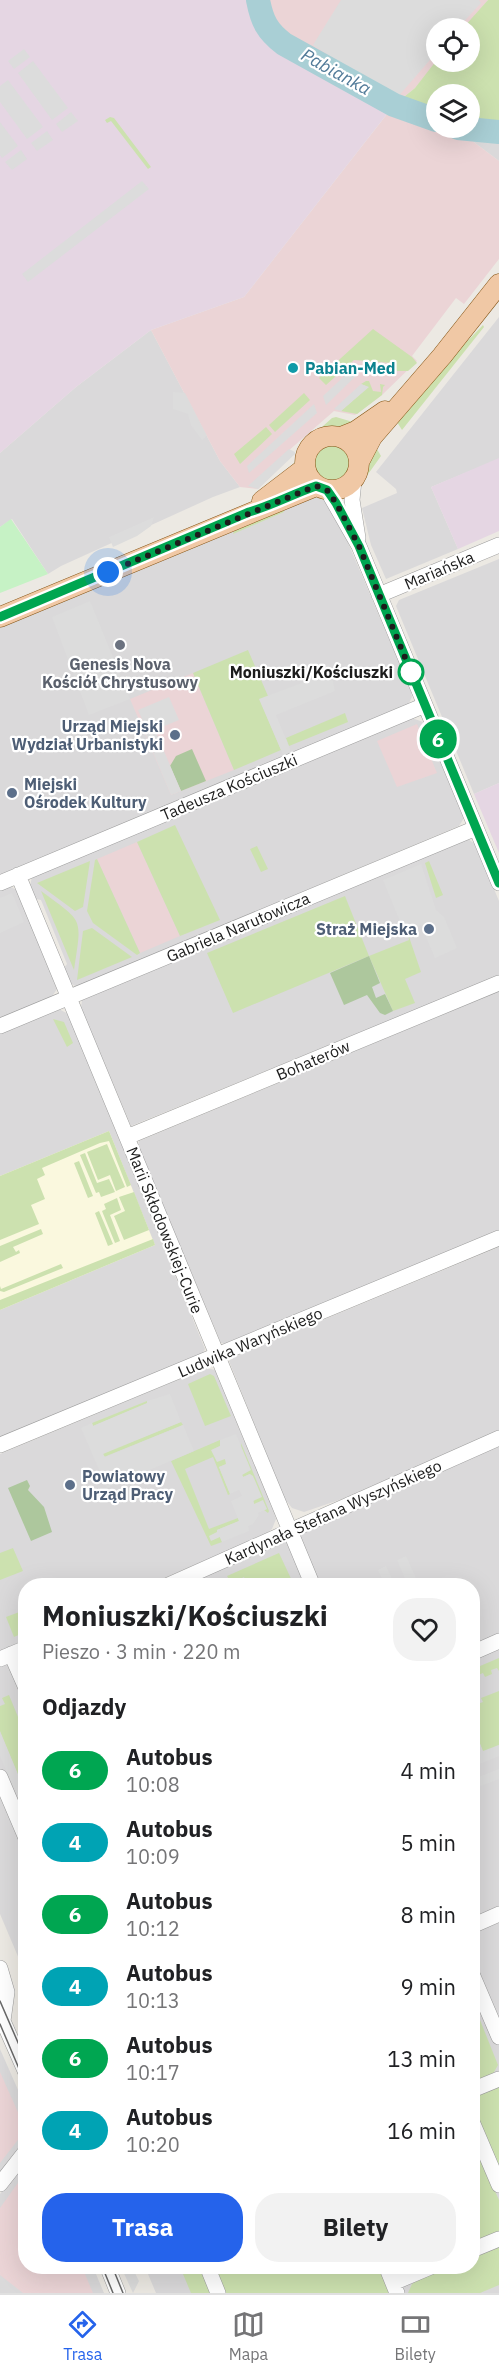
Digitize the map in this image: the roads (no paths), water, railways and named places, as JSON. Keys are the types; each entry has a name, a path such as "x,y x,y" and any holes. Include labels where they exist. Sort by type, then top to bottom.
{"main road":[{"path":"0,616 249,512 322,488 342,489 358,474 360,460 368,442 442,356 499,284"},
{"path":"322,488 307,475 305,468 305,460 311,446 325,437 341,437 356,431 404,398"},
{"path":"341,437 354,446 360,460"},
{"path":"249,512 305,468"}],"street":[{"path":"354,480 352,500 359,546"},
{"path":"322,488 359,546 499,883"},
{"name":"Mariańska","path":"379,595 499,545"},
{"name":"Tadeusza Kościuszki","path":"0,883 424,705"},
{"name":"Gabriela Narutowicza","path":"0,1026 476,828"},
{"name":"Marii Skłodowskiej-Curie","path":"18,875 310,1578"},
{"name":"Bohaterów","path":"127,1137 499,983"},
{"name":"Ludwika Waryńskiego","path":"0,1445 499,1238"},
{"name":"Kardynała Stefana Wyszyńskiego","path":"184,1578 499,1438"},
{"path":"480,1649 499,1641"},
{"path":"12,1653 18,1668"},
{"path":"0,1777 18,1819"},
{"path":"480,1922 499,1914"},
{"path":"0,1968 8,1992 1,2020 18,2056"},
{"path":"480,1993 499,2037"},
{"path":"480,2087 499,2079"},
{"path":"480,2141 499,2186"},
{"path":"0,2184 18,2161"},
{"path":"480,2247 499,2239"},
{"path":"110,2274 118,2293"},
{"path":"210,2274 218,2293"},
{"path":"389,2274 395,2288 419,2274"}],"waterway":[{"name":"Pabianka","path":"258,0 266,25 284,44 394,105 426,116"},
{"name":"Pabianka","path":"480,130 499,132"}],"tram line":[{"path":"0,2001 18,2043"},
{"path":"0,2024 18,2066"},
{"path":"105,2274 113,2293"},
{"path":"115,2274 123,2293"}],"place":[{"name":"Pabian-Med","path":"293,368"},
{"name":"Genesis Nova Kościół Chrystusowy","path":"120,645"},
{"name":"Moniuszki/Kościuszki","path":"411,672"},
{"name":"Urząd Miejski Wydział Urbanistyki","path":"175,735"},
{"name":"Miejski Ośrodek Kultury","path":"12,793"},
{"name":"Straż Miejska","path":"429,929"},
{"name":"Powiatowy Urząd Pracy","path":"70,1485"}]}
